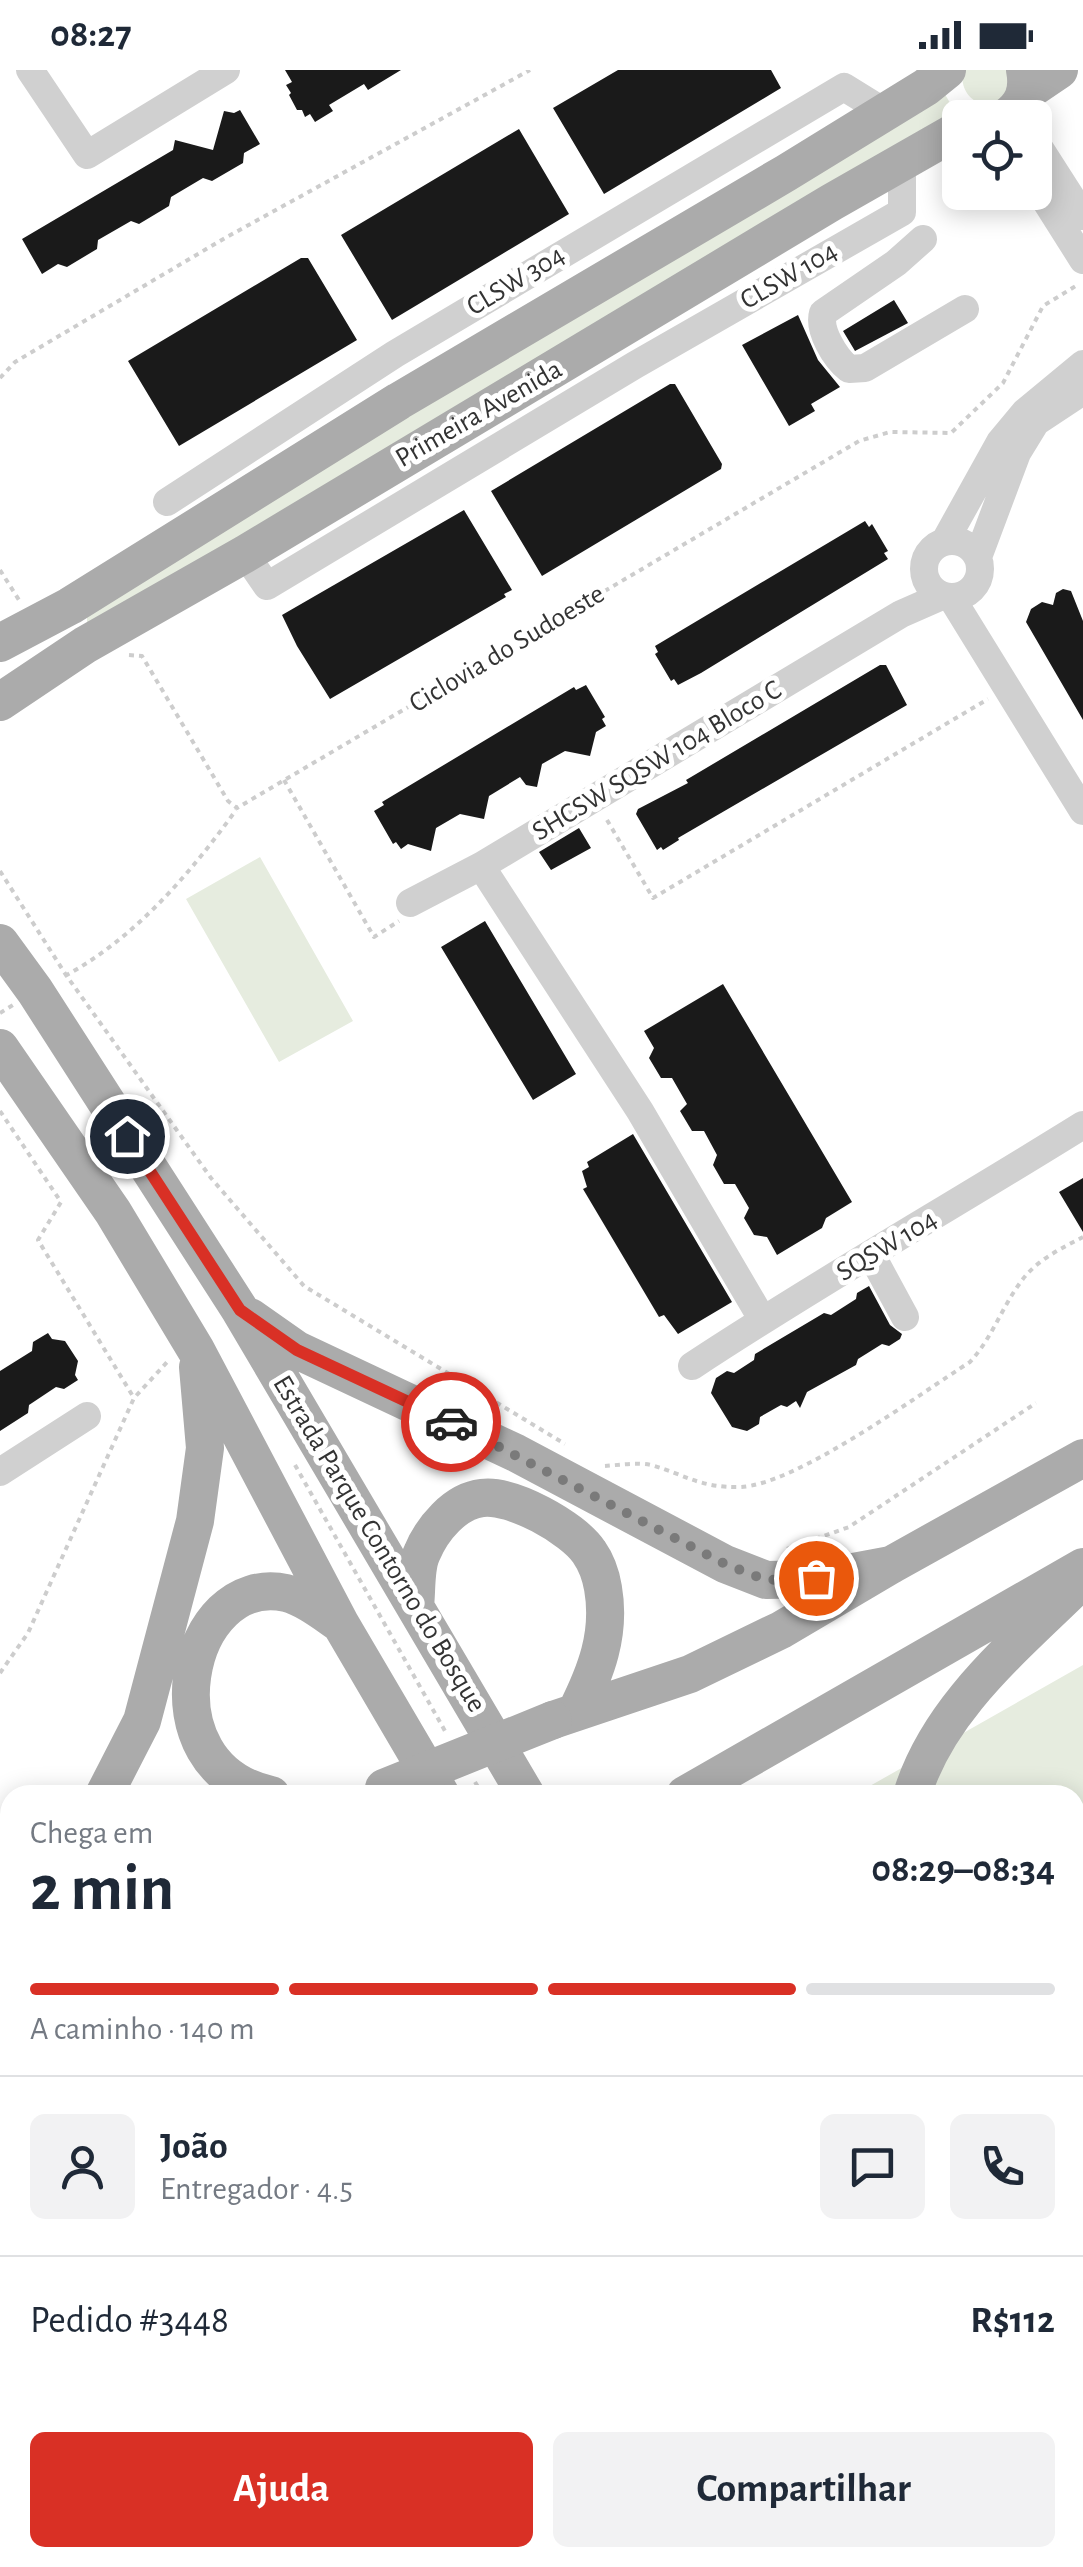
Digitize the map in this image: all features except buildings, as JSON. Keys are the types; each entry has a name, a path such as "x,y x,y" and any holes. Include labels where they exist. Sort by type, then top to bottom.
{"main road":[{"name":"Primeira Avenida","path":"16,634 70,606 206,499 399,401 772,182 948,70"},
{"path":"948,70 953,100"},
{"path":"1029,100 1059,70"},
{"name":"Primeira Avenida","path":"0,702 100,653 347,490 942,140"},
{"path":"70,606 70,624 100,653"},
{"name":"Estrada Parque Contorno do Bosque","path":"0,943 35,991 240,1310 520,1785"},
{"path":"0,1048 113,1212 193,1344 340,1623 436,1785"},
{"path":"240,1310 297,1350 516,1453 725,1564 766,1580 816,1578 891,1564"},
{"path":"109,1785 142,1721 195,1522 205,1448 193,1344"},
{"path":"392,1785 564,1716 690,1674 781,1630 1082,1458"},
{"path":"415,1606 421,1554 444,1519 458,1506 482,1498 501,1499 519,1504 553,1523 588,1549 603,1588 602,1650 564,1716"},
{"path":"702,1785 1083,1567"},
{"path":"915,1785 958,1706 1083,1579"},
{"path":"240,1785 226,1777 208,1757 196,1734 191,1710 190,1680 196,1655 218,1617 232,1604 250,1596 285,1593 306,1601 340,1623"}],"street":[{"path":"30,70 87,154 226,70"},
{"name":"CLSW 304","path":"167,502 206,499 395,354 844,87 886,113"},
{"path":"712,163 772,182"},
{"name":"CLSW 104","path":"245,554 267,586 635,365 902,212 902,164"},
{"path":"1052,192 1083,216"},
{"path":"1052,197 1083,260"},
{"name":"CLSW 104","path":"923,239 896,263 824,313 822,326 842,363 849,369 861,370 965,309"},
{"path":"629,326 635,365"},
{"path":"395,354 399,401"},
{"path":"901,614 930,551 945,541 1000,442 1031,417 1083,364"},
{"path":"955,594 980,574 978,557 1031,417 1083,391"},
{"path":"446,435 493,450"},
{"path":"945,541 960,542 978,557"},
{"path":"924,567 926,581 955,594 983,653 1083,810"},
{"name":"SHCSW SQSW 104 Bloco C","path":"410,903 481,866 901,614 955,594"},
{"path":"481,866 640,1111 762,1320"},
{"name":"SQSW 104","path":"692,1366 1083,1126"},
{"path":"872,1256 904,1317"},
{"path":"0,1472 87,1416"}],"path":[{"path":"0,378 14,362 225,238 530,70"},
{"name":"Ciclovia do Sudoeste","path":"237,808 859,441 890,432 951,433 1003,383 1043,306 1083,282"},
{"path":"0,570 16,634"},
{"path":"66,975 92,961 160,901 202,858 237,808 228,801 142,656 100,653"},
{"path":"594,798 653,898 1005,688"},
{"path":"284,780 374,937 404,918 410,903"},
{"path":"0,870 66,975 211,1178 304,1286 568,1446"},
{"path":"0,1111 61,1202 38,1240 134,1398"},
{"path":"616,1475 602,1466 648,1464 697,1484 743,1487 805,1466 970,1362 988,1342 1020,1282 1047,1257 1083,1237"},
{"path":"0,1673 28,1633 134,1398 193,1344"},
{"path":"779,1552 849,1527 1036,1403"}],"shaded area":[{"path":"963,70 1016,70 1018,78 999,100 974,100 962,78"},
{"path":"943,91 948,100 942,100 942,121 96,626 87,624 87,612"},
{"path":"260,857 353,1021 279,1062 186,899"},
{"path":"1083,1665 1083,1785 872,1785"}],"way so far":[{"path":"451,1422 725,1564 766,1580 816,1578"}],"route":[{"path":"127,1136 240,1310 297,1350 451,1422"}]}
